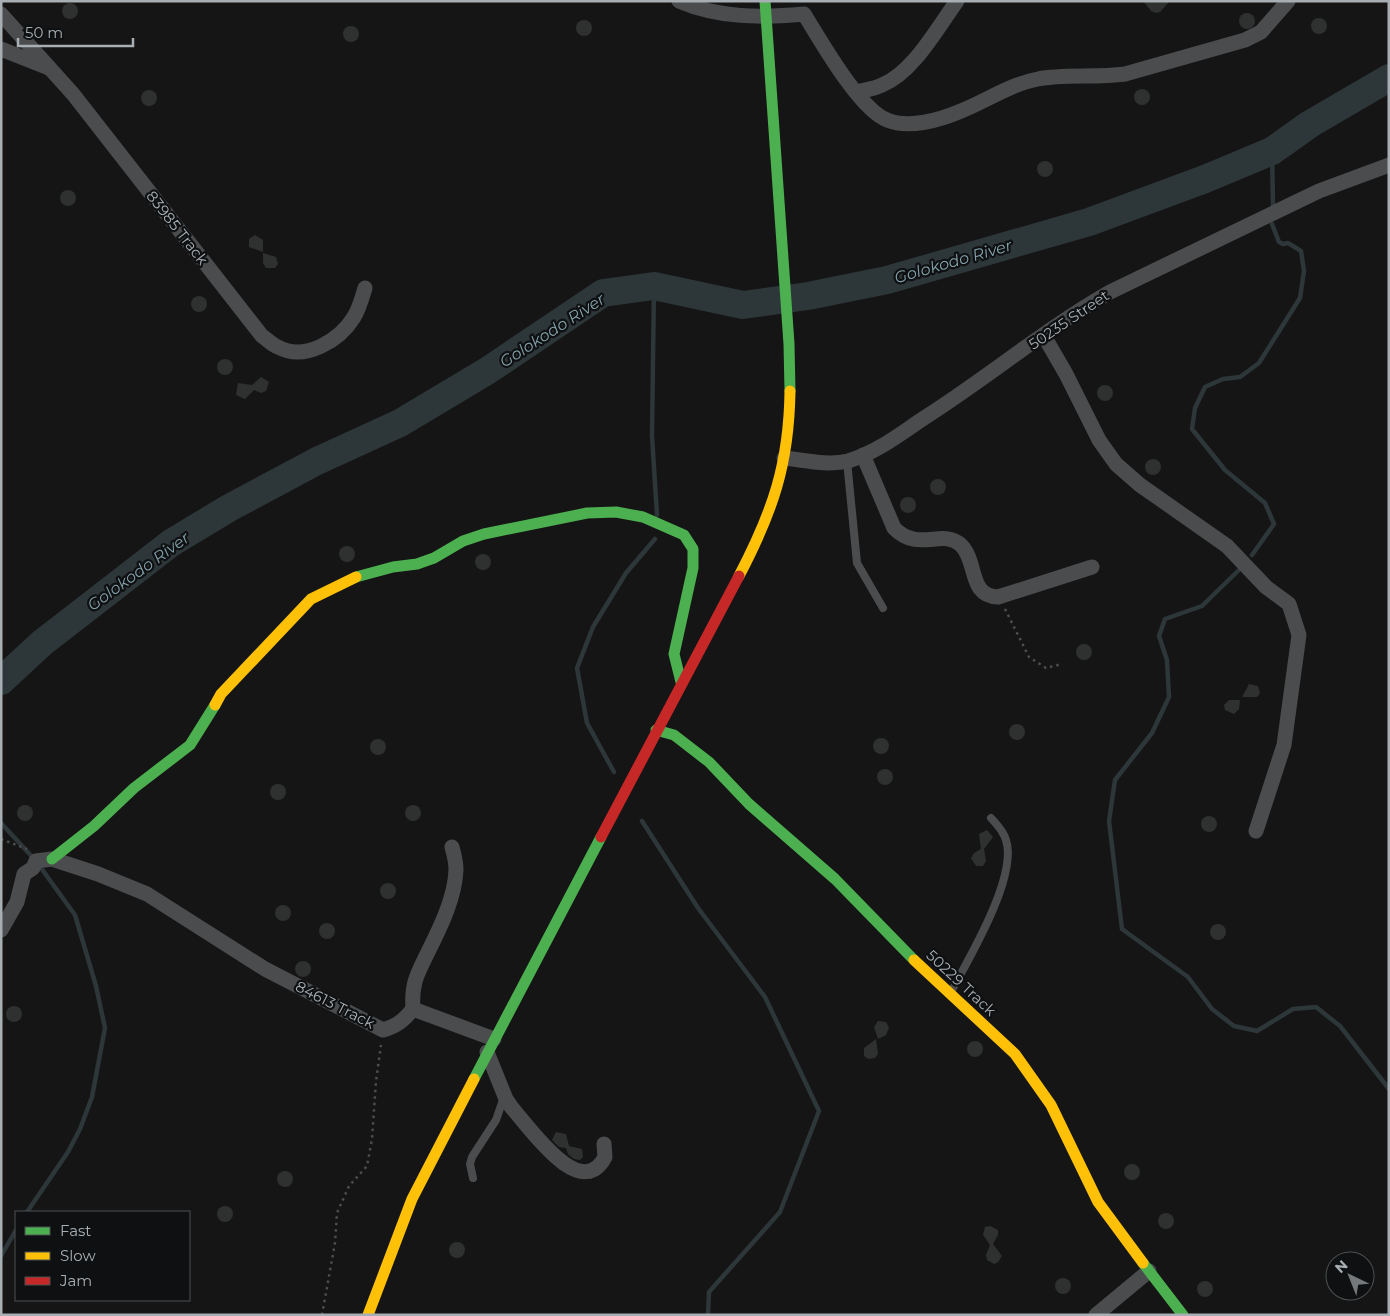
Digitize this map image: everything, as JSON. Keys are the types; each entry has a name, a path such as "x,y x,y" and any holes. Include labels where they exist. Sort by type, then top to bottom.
{"street":[{"path":"680,1 711,12 766,18 806,8 856,92 872,111 886,120 911,124 959,112 1038,78 1125,74 1245,40 1261,32 1288,1"},
{"path":"368,1315 412,1199 681,682 759,538 773,502 784,458 789,399 789,344 765,1"},
{"path":"856,92 882,86 905,70 927,44 957,1"},
{"name":"83985 Track","path":"1,14 50,68 262,336 278,348 293,352 310,350 327,344 341,335 355,316 365,288"},
{"path":"1,49 50,68"},
{"name":"50235 Street","path":"784,458 829,463 847,461 863,455 890,440 961,394 1082,308 1110,292 1318,191 1389,166"},
{"path":"1044,336 1066,374 1098,440 1116,464 1140,485 1228,546 1266,587 1289,604 1298,635 1284,745 1256,831"},
{"path":"863,455 894,528 902,536 912,540 949,539 960,544 968,554 977,585 989,597 998,597 1092,567"},
{"path":"1,930 17,902 24,874 33,868 36,861 52,859 94,826 134,788 173,760 190,745 221,694 311,599 359,576 393,567 417,564 434,558 463,541 484,534 587,513 616,512 643,517 684,535 693,550 693,568 674,654 676,669 681,682"},
{"name":"50229 Track","path":"656,730 674,735 703,756 749,804 835,879 950,994 1015,1054 1051,1105 1098,1202 1183,1315"},
{"path":"383,1030 394,1027 404,1020 413,1008 411,991 415,977 447,910 454,885 456,868 452,847"},
{"name":"84613 Track","path":"52,859 98,874 146,894 265,969 383,1030"},
{"path":"413,1008 491,1045 504,1094 512,1108 560,1161 572,1169 586,1173 595,1170 605,1158 604,1144"},
{"path":"1096,1315 1149,1271"}],"lane":[{"path":"847,461 854,553 862,575 883,608"},
{"path":"950,994 1003,885 1008,860 1006,841 1001,829 991,818"},
{"path":"473,1178 470,1164 472,1157 496,1120 504,1094"}],"path":[{"path":"998,597 1029,657 1046,668 1062,664"},
{"name":"84613 Track","path":"322,1315 335,1243 337,1213 349,1186 367,1166 372,1140 376,1081 383,1030"}],"building":[{"path":"1143,1 1170,1 1160,12 1156,13 1151,11"},
{"path":"70,3 78,11 70,19 62,11"},
{"path":"1247,13 1255,21 1247,29 1239,21"},
{"path":"1319,18 1327,26 1319,34 1311,26"},
{"path":"584,20 592,28 584,36 576,28"},
{"path":"351,26 359,34 351,42 343,34"},
{"path":"1142,89 1150,97 1142,105 1134,97"},
{"path":"149,90 157,98 149,106 141,98"},
{"path":"1045,161 1053,169 1045,177 1037,169"},
{"path":"68,190 76,198 68,206 60,198"},
{"path":"255,235 263,240 263,252 249,247 249,239"},
{"path":"263,253 276,257 278,264 275,268 266,268 263,263"},
{"path":"199,296 207,304 199,312 191,304"},
{"path":"225,359 233,367 225,375 217,367"},
{"path":"261,377 269,382 266,391 261,393 254,390 245,399 236,395 238,383 252,385"},
{"path":"1105,385 1113,393 1105,401 1097,393"},
{"path":"1153,459 1161,467 1153,475 1145,467"},
{"path":"938,479 946,487 938,495 930,487"},
{"path":"908,497 916,505 908,513 900,505"},
{"path":"347,546 355,554 347,562 339,554"},
{"path":"483,554 491,562 483,570 475,562"},
{"path":"1084,644 1092,652 1084,660 1076,652"},
{"path":"1249,684 1258,686 1260,693 1257,697 1242,697"},
{"path":"1229,700 1240,700 1239,709 1234,714 1225,710 1224,705"},
{"path":"1017,724 1025,732 1017,740 1009,732"},
{"path":"881,738 889,746 881,754 873,746"},
{"path":"378,739 386,747 378,755 370,747"},
{"path":"885,769 893,777 885,785 877,777"},
{"path":"278,784 286,792 278,800 270,792"},
{"path":"25,805 33,813 25,821 17,813"},
{"path":"413,805 421,813 413,821 405,813"},
{"path":"1209,816 1217,824 1209,832 1201,824"},
{"path":"987,830 993,837 984,849 986,861 983,866 976,866 971,858 974,853 981,849 979,834"},
{"path":"388,883 396,891 388,899 380,891"},
{"path":"283,905 291,913 283,921 275,913"},
{"path":"327,923 335,931 327,939 319,931"},
{"path":"1218,924 1226,932 1218,940 1210,932"},
{"path":"303,961 311,969 303,977 295,969"},
{"path":"14,1006 22,1014 14,1022 6,1014"},
{"path":"878,1021 886,1022 889,1028 886,1035 878,1039 874,1027"},
{"path":"876,1039 878,1054 875,1058 868,1059 864,1056 864,1048"},
{"path":"975,1041 983,1049 975,1057 967,1049"},
{"path":"556,1132 566,1134 569,1146 582,1149 583,1157 580,1160 574,1159 568,1154 566,1148 559,1147 552,1140"},
{"path":"1132,1164 1140,1172 1132,1180 1124,1172"},
{"path":"285,1171 293,1179 285,1187 277,1179"},
{"path":"225,1206 233,1214 225,1222 217,1214"},
{"path":"1166,1213 1174,1221 1166,1229 1158,1221"},
{"path":"990,1226 998,1230 998,1235 993,1244 1002,1256 994,1264 987,1260 986,1255 990,1245 983,1235 985,1227"},
{"path":"457,1242 465,1250 457,1258 449,1250"},
{"path":"1063,1278 1071,1286 1063,1294 1055,1286"},
{"path":"1205,1281 1213,1289 1205,1297 1197,1289"}],"waterway":[{"name":"Golokodo River","path":"1,681 42,643 171,543 229,508 317,461 400,423 487,371 603,293 654,286 743,305 808,296 887,280 1089,222 1205,179 1272,151 1310,124 1389,78"},
{"path":"1272,151 1273,206"},
{"path":"1252,555 1274,524 1265,503 1225,470 1192,429 1195,408 1205,387 1223,379 1240,377 1259,363 1300,298 1304,271 1301,251 1288,243 1283,244 1279,242 1272,224"},
{"path":"654,286 652,436 657,515"},
{"path":"614,772 587,723 577,668 593,627 626,573 655,539"},
{"path":"1242,567 1202,606 1165,619 1159,636 1167,660 1169,697 1152,733 1115,780 1109,821 1122,929 1188,977 1212,1009 1234,1026 1257,1031 1293,1009 1316,1007 1340,1026 1389,1089"},
{"path":"642,821 698,908 765,997 819,1111 780,1212 709,1292 708,1315"},
{"path":"1,823 36,861 75,915 96,986 105,1028 92,1097 80,1129 68,1152 28,1211"},
{"path":"1,1256 15,1232"}],"traffic: fast":[{"path":"765,1 789,344 790,391"},
{"path":"356,577 393,567 417,564 434,558 463,541 484,534 587,513 616,512 643,517 684,535 693,549 693,568 674,654 681,682"},
{"path":"52,859 94,826 134,788 190,745 215,705"},
{"path":"656,730 674,735 709,762 749,804 835,879 914,960"},
{"path":"474,1079 601,837"},
{"path":"1143,1263 1183,1315"}],"traffic: slow":[{"path":"739,576 761,530 777,487 786,442 790,391"},
{"path":"215,705 221,694 311,599 356,577"},
{"path":"914,960 1015,1054 1051,1105 1098,1202 1143,1263"},
{"path":"368,1315 412,1199 474,1079"}],"traffic: jam":[{"path":"601,837 739,576"}]}
